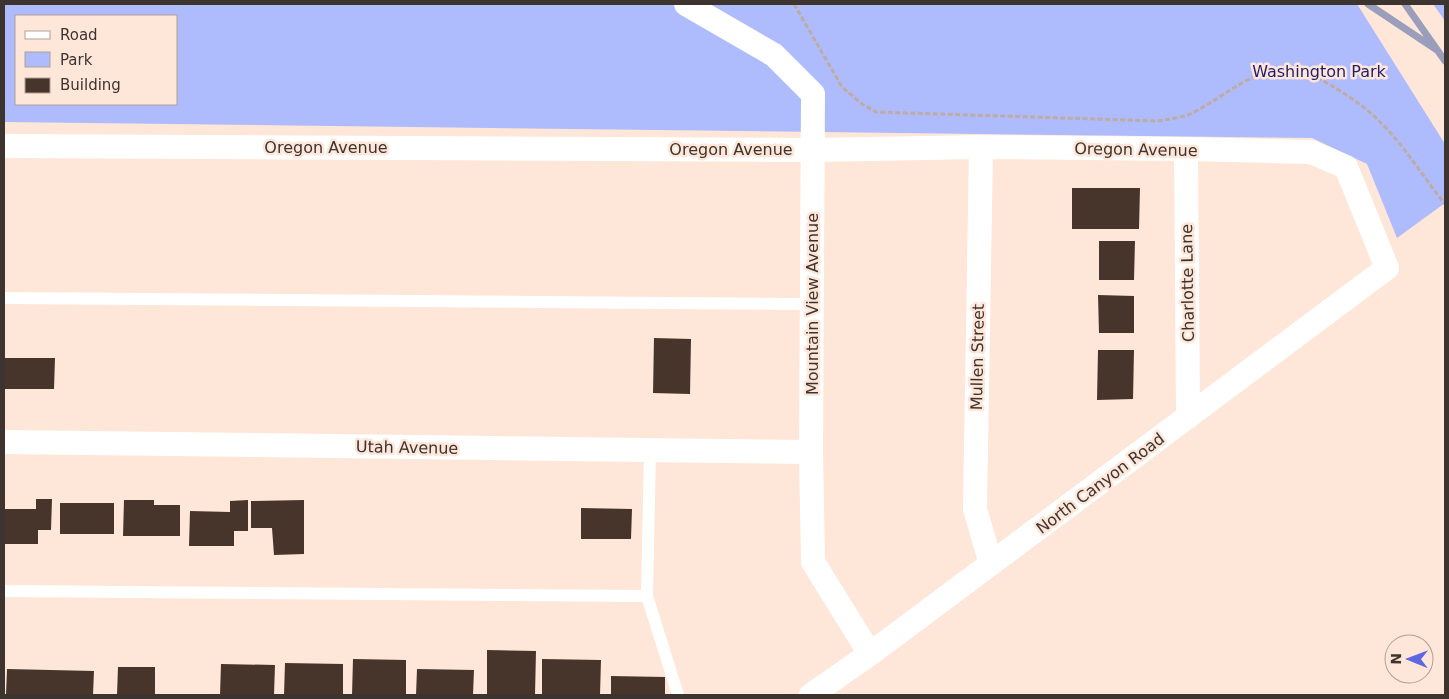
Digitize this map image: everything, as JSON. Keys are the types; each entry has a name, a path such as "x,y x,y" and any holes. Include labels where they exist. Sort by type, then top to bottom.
{"street":[{"name":"Mountain View Avenue","path":"686,4 774,55 813,94 811,452 813,562 870,654"},
{"name":"Oregon Avenue","path":"4,146 812,150 981,147 1310,152 1346,167 1387,268"},
{"name":"Mullen Street","path":"981,147 974,509 991,564"},
{"name":"Charlotte Lane","path":"1186,149 1188,417"},
{"name":"North Canyon Road","path":"810,695 870,654 1387,268"},
{"name":"Utah Avenue","path":"4,442 811,452"}],"lane":[{"path":"4,298 812,304"},
{"path":"650,450 647,596 678,695"},
{"path":"4,591 647,596"}],"path":[{"path":"794,4 842,87 862,104 876,112 1158,120 1187,115 1237,85 1263,74 1279,70 1298,71 1319,79 1352,99 1379,120 1445,204"}],"green space":[{"name":"Washington Park","path":"4,4 1357,4 1445,144 1445,203 1397,238 1367,164 1312,138 4,122"},
{"path":"1433,4 1445,4 1445,21"}],"building":[{"path":"1072,188 1140,188 1139,229 1072,229"},
{"path":"1099,241 1135,241 1134,280 1099,280"},
{"path":"1098,295 1134,296 1134,333 1099,333"},
{"path":"654,338 691,339 690,394 653,393"},
{"path":"1098,350 1134,350 1133,399 1097,400"},
{"path":"4,358 55,358 54,389 4,389"},
{"path":"36,499 52,499 51,530 38,530 38,544 4,544 4,509 36,509"},
{"path":"124,500 154,500 154,505 180,505 180,536 123,536"},
{"path":"248,500 248,531 234,531 234,546 189,546 190,511 230,512 230,501"},
{"path":"304,500 304,554 274,555 272,528 251,528 251,501"},
{"path":"60,503 114,503 114,534 60,534"},
{"path":"581,508 632,509 631,539 581,539"},
{"path":"487,650 536,651 535,695 487,695"},
{"path":"353,659 406,660 406,695 352,695"},
{"path":"542,659 601,660 600,695 542,695"},
{"path":"285,663 343,664 343,695 284,695"},
{"path":"221,664 275,665 274,695 220,695"},
{"path":"118,667 155,667 155,695 117,695"},
{"path":"7,669 94,671 93,695 6,695"},
{"path":"417,669 474,670 473,695 416,695"},
{"path":"611,676 665,677 665,695 611,695"}],"waterway":[{"path":"1368,4 1437,50"},
{"path":"1405,4 1445,61"}]}
